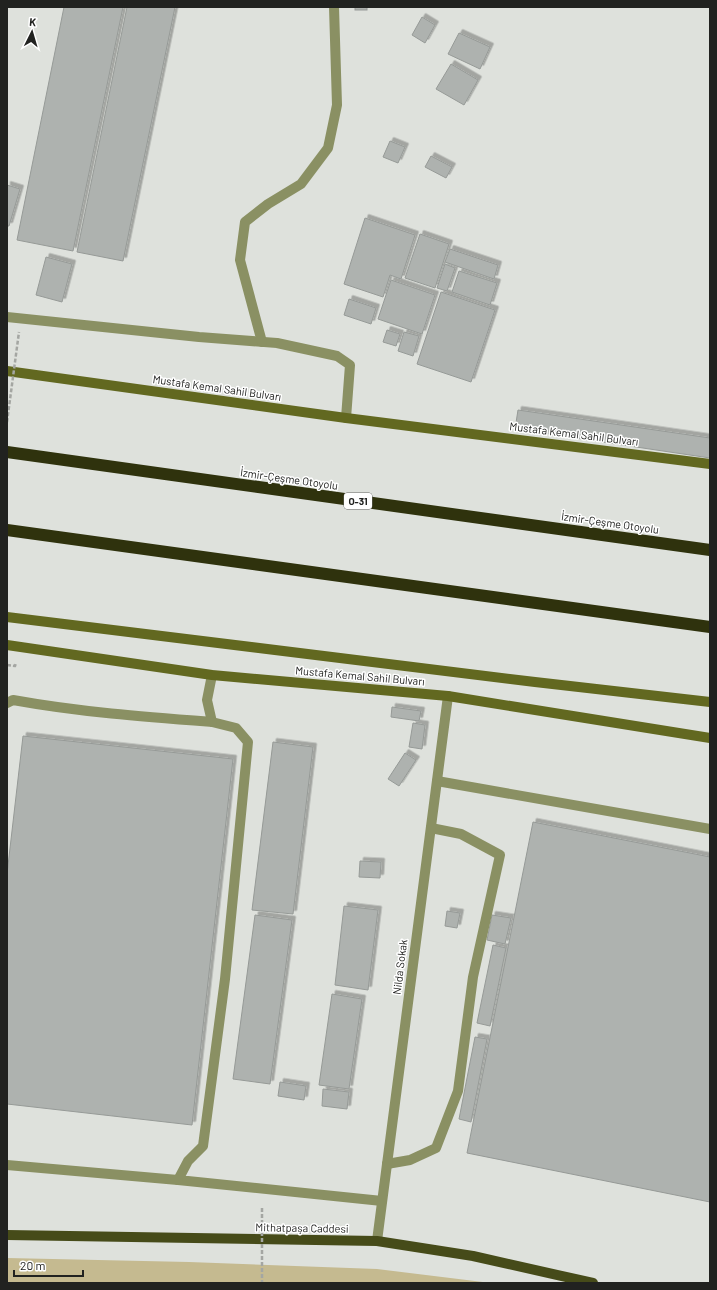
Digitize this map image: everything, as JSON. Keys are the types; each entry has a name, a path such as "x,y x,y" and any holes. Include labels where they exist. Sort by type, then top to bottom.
{"highway":[{"name":"İzmir-Çeşme Otoyolu","path":"7,452 710,550"},
{"path":"7,530 710,627"}],"main road":[{"name":"Mithatpaşa Caddesi","path":"7,1235 376,1242 473,1256 593,1283"}],"street":[{"path":"262,342 240,260 245,222 268,204 301,184 328,148 337,105 334,7"},
{"path":"7,317 199,337 277,343 337,356 350,365 346,418"},
{"name":"Mustafa Kemal Sahil Bulvarı","path":"7,371 346,418 710,464"},
{"name":"Mustafa Kemal Sahil Bulvarı","path":"7,617 710,702"},
{"name":"Mustafa Kemal Sahil Bulvarı","path":"7,645 212,674 448,696 710,738"},
{"path":"212,674 207,700 212,722"},
{"name":"Nilda Sokak","path":"376,1242 448,696"},
{"path":"7,703 13,700 49,706 212,722 236,728 248,742 225,979 203,1146 188,1161 178,1180"},
{"path":"437,781 710,829"},
{"path":"387,1164 410,1160 436,1148 458,1091 473,977 500,855 461,834 431,828"},
{"path":"7,1165 178,1180 382,1201"}],"path":[{"path":"7,422 19,332"},
{"path":"7,665 16,666"},
{"path":"262,1208 262,1283"}],"shaded area":[{"path":"7,1258 189,1262 377,1269 491,1283 7,1283"}],"building":[{"path":"64,7 123,7 73,251 17,240"},
{"path":"127,7 175,7 123,261 77,252"},
{"path":"355,7 367,7 367,10 355,10"},
{"path":"422,17 435,25 425,43 412,35"},
{"path":"459,33 490,47 480,69 448,54"},
{"path":"451,64 478,80 464,105 436,89"},
{"path":"390,141 405,147 398,163 383,157"},
{"path":"431,156 452,167 446,178 425,167"},
{"path":"7,185 20,189 9,226 7,226"},
{"path":"365,218 415,235 401,279 390,275 383,297 344,284"},
{"path":"420,234 449,244 435,288 405,278"},
{"path":"450,249 498,265 494,279 445,262"},
{"path":"46,257 72,264 62,302 36,295"},
{"path":"445,264 455,268 447,291 437,288"},
{"path":"459,271 497,283 490,305 452,292"},
{"path":"391,280 435,295 422,334 378,319"},
{"path":"441,292 495,310 471,382 417,364"},
{"path":"349,299 376,308 371,324 344,315"},
{"path":"387,330 400,334 396,346 383,342"},
{"path":"404,332 419,336 413,356 398,351"},
{"path":"518,410 710,438 710,458 515,429"},
{"path":"392,707 421,711 419,721 391,717"},
{"path":"413,723 425,725 422,749 409,747"},
{"path":"23,736 233,759 192,1125 7,1104 7,874"},
{"path":"273,742 313,747 293,914 252,910"},
{"path":"405,753 416,760 399,786 388,779"},
{"path":"533,822 710,857 710,1202 467,1153"},
{"path":"360,861 381,862 380,878 359,877"},
{"path":"344,906 378,910 368,990 335,985"},
{"path":"447,911 460,913 457,928 445,926"},
{"path":"255,915 292,920 270,1084 233,1079"},
{"path":"492,915 511,918 505,944 487,940"},
{"path":"493,945 506,948 490,1026 477,1023"},
{"path":"332,994 362,999 349,1089 319,1085"},
{"path":"475,1037 487,1039 471,1122 459,1119"},
{"path":"280,1082 306,1086 304,1100 278,1096"},
{"path":"323,1089 349,1092 347,1109 322,1106"}]}
